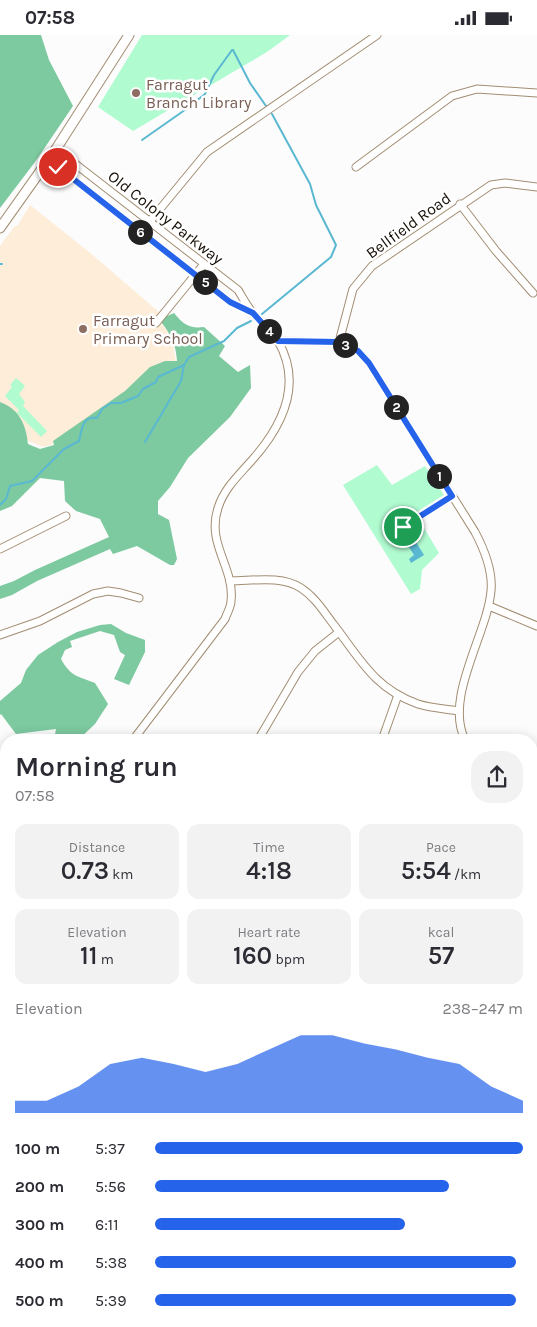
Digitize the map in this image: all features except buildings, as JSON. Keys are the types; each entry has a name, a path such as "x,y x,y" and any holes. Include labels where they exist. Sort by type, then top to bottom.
{"main road":[{"path":"0,228 49,160 129,35"}],"street":[{"path":"140,232 207,152 377,35"},
{"path":"356,167 452,97 477,89 537,93"},
{"name":"Old Colony Parkway","path":"56,149 238,290 253,313 278,341"},
{"name":"Old Colony Parkway","path":"49,160 230,302 253,313"},
{"name":"Bellfield Road","path":"339,342 353,289 372,266 460,204 491,185 505,183 537,187"},
{"path":"460,204 496,251 533,293"},
{"path":"156,323 204,264"},
{"path":"138,734 225,619 231,601 230,581 217,546 215,528 217,508 226,489 276,430 285,407 290,385 286,361 278,341 339,342 358,351 369,363 484,549 492,589 489,606 462,687 459,711 464,734"},
{"path":"403,527 452,496"},
{"path":"0,549 66,516"},
{"path":"230,581 271,580 286,582 300,587 314,599 373,677 398,695 419,704 459,711"},
{"path":"0,635 40,621 93,593 114,592 139,598"},
{"path":"489,606 537,626"},
{"path":"262,734 298,672 315,651 339,633"},
{"path":"384,734 398,695"}],"shaded area":[{"name":"Farragut Primary School","path":"30,205 89,252 160,313 156,317 170,334 176,363 57,443 43,447 0,429 0,246 14,227 18,225"}],"green space":[{"path":"0,35 41,35 49,60 73,106 35,162 0,208"},
{"path":"142,35 290,35 267,52 133,131 98,107"},
{"path":"174,313 187,325 204,327 225,346 219,356 238,372 250,365 251,388 230,417 188,458 170,487 158,501 158,514 169,520 177,559 174,565 170,565 137,546 113,554 110,549 0,599 0,586 109,537 100,519 76,511 65,501 64,481 40,478 12,506 0,511 0,402 17,413 23,424 28,444 40,449 54,445 53,441 125,391 150,367 165,361 177,361 172,340 161,322 165,317"},
{"path":"16,378 25,386 19,394 25,402 23,406 47,431 41,437 17,413 19,410 5,396"},
{"path":"377,465 392,485 425,466 444,495 415,513 439,553 422,570 420,589 411,594 343,485"},
{"path":"111,624 126,633 145,640 145,652 129,685 114,679 125,655 120,652 114,635 100,631 70,641 72,647 65,650 61,659 72,673 95,683 108,704 95,724 84,734 55,734 56,729 16,734 0,715 0,701 21,683 26,670 38,655 77,632 100,625"}],"water":[{"path":"414,539 424,555 411,563 409,559 414,555 407,544"}],"waterway":[{"path":"142,140 205,94 214,75 232,50"},
{"path":"233,50 250,83 266,106"},
{"path":"262,314 331,257 336,245 316,205 310,184 272,114"},
{"path":"145,442 181,381 184,365 189,357 224,341 237,328 251,321"},
{"path":"0,505 6,499 10,486 32,481 64,449 79,441 82,428 88,419 97,418 102,409 111,403 121,403 138,396 143,389 156,382 158,377 184,365"}],"place":[{"name":"Farragut Branch Library","path":"136,93"},
{"name":"Farragut Primary School","path":"83,329"}],"route":[{"path":"58,167 230,302 253,313 278,341 339,342 358,351 369,363 452,496 403,527"}]}
